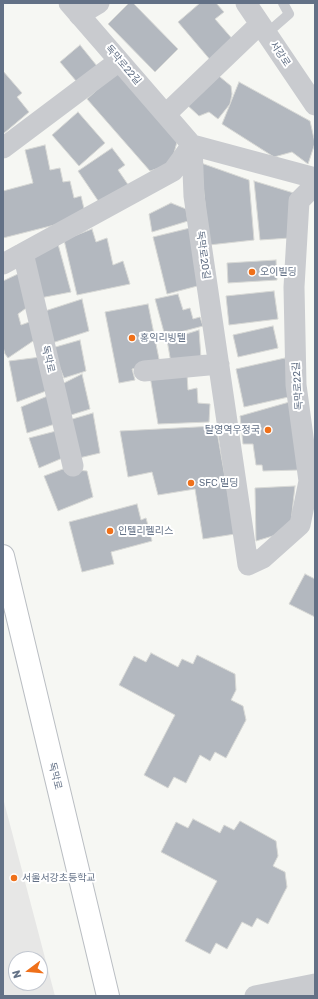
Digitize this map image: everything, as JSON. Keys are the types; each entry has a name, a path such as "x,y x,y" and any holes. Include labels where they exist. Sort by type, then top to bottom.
{"main road":[{"name":"독막로","path":"3,556 108,996"}],"street":[{"name":"독막로22길","path":"99,3 74,9 192,144"},
{"name":"서강로","path":"246,3 315,105"},
{"path":"166,114 263,28"},
{"path":"3,148 119,61"},
{"path":"3,264 173,171 192,144 315,178"},
{"name":"독막로20길","path":"192,144 194,196 248,565"},
{"name":"독막로22길","path":"248,565 263,558 300,525 309,481 296,385 294,287 299,201 315,185"},
{"name":"독막로","path":"23,253 73,466"},
{"path":"144,371 219,364"},
{"path":"255,996 315,984"}],"lane":[{"path":"263,28 289,14 283,3"}],"shaded area":[{"name":"서울서강초등학교","path":"3,798 43,951 8,951 8,991 48,991 48,969 55,996 3,996"}],"building":[{"path":"129,3 133,3 178,49 155,72 108,24"},
{"path":"200,3 216,3 224,12 215,19 235,42 212,62 178,22"},
{"path":"80,45 101,71 82,88 60,62"},
{"path":"3,71 22,93 17,97 29,112 3,134"},
{"path":"118,71 177,142 171,164 150,171 87,99"},
{"path":"214,72 231,86 232,94 230,104 218,119 209,112 199,116 185,103"},
{"path":"239,82 310,121 315,143 308,164 292,152 274,157 222,124"},
{"path":"78,112 105,143 79,166 52,135"},
{"path":"45,145 50,170 60,168 63,182 70,181 74,198 81,196 86,217 3,238 3,191 33,183 25,150"},
{"path":"112,148 125,165 118,170 131,189 103,208 78,171"},
{"path":"201,163 249,180 254,240 209,245"},
{"path":"254,181 297,194 290,238 260,240"},
{"path":"171,203 186,209 188,221 152,232 149,214"},
{"path":"190,228 205,284 167,294 153,237"},
{"path":"92,229 96,242 107,238 113,265 123,261 130,284 77,295 64,240"},
{"path":"58,244 71,292 40,298 30,254"},
{"name":"오이빌딩","path":"276,260 277,280 228,283 227,263"},
{"path":"20,273 29,306 18,314 21,325 32,321 36,339 8,358 3,347 3,281"},
{"path":"274,291 278,319 229,325 226,296"},
{"path":"178,294 183,310 190,308 193,319 200,317 203,326 165,336 155,299"},
{"path":"82,299 89,331 52,343 42,312"},
{"name":"홍익리빙텔","path":"148,304 160,364 132,369 135,380 119,383 105,312"},
{"path":"273,326 278,348 238,357 233,335"},
{"path":"199,330 201,358 171,363 167,340"},
{"path":"80,340 86,371 64,378 52,348"},
{"path":"41,357 46,391 17,402 9,361"},
{"path":"285,358 293,396 244,407 236,369"},
{"path":"82,374 90,409 68,416 60,385"},
{"path":"187,374 188,390 197,388 198,403 210,404 209,422 158,424 150,376"},
{"path":"50,395 55,424 27,433 21,407"},
{"name":"탈영역우정국","path":"293,401 299,470 263,471 262,465 256,465 253,444 243,444 240,416"},
{"path":"93,413 100,453 79,458 69,420"},
{"name":"SFC 빌딩","path":"216,426 235,534 203,539 195,489 158,495 152,472 128,477 120,431"},
{"path":"60,430 65,457 39,468 29,438"},
{"path":"63,469 87,471 93,497 58,511 44,476"},
{"path":"295,486 291,522 276,535 256,541 255,488"},
{"name":"인텔리펠리스","path":"137,504 141,520 146,518 152,541 111,552 114,564 82,572 69,522"},
{"path":"305,574 315,579 315,617 289,604"},
{"path":"151,653 178,667 182,659 193,664 197,655 235,674 236,690 231,700 243,706 246,720 226,758 215,752 210,761 200,755 186,783 174,777 168,788 144,775 175,715 119,685 134,656 146,662"},
{"path":"193,819 220,833 224,825 234,830 240,821 276,841 278,856 273,866 285,872 287,887 268,924 257,918 252,927 242,922 227,949 216,943 210,954 185,941 217,881 161,852 176,822 188,828"}],"place":[{"name":"오이빌딩","path":"252,272"},
{"name":"홍익리빙텔","path":"132,338"},
{"name":"탈영역우정국","path":"268,430"},
{"name":"SFC 빌딩","path":"191,483"},
{"name":"인텔리펠리스","path":"110,531"},
{"name":"서울서강초등학교","path":"14,878"}]}
